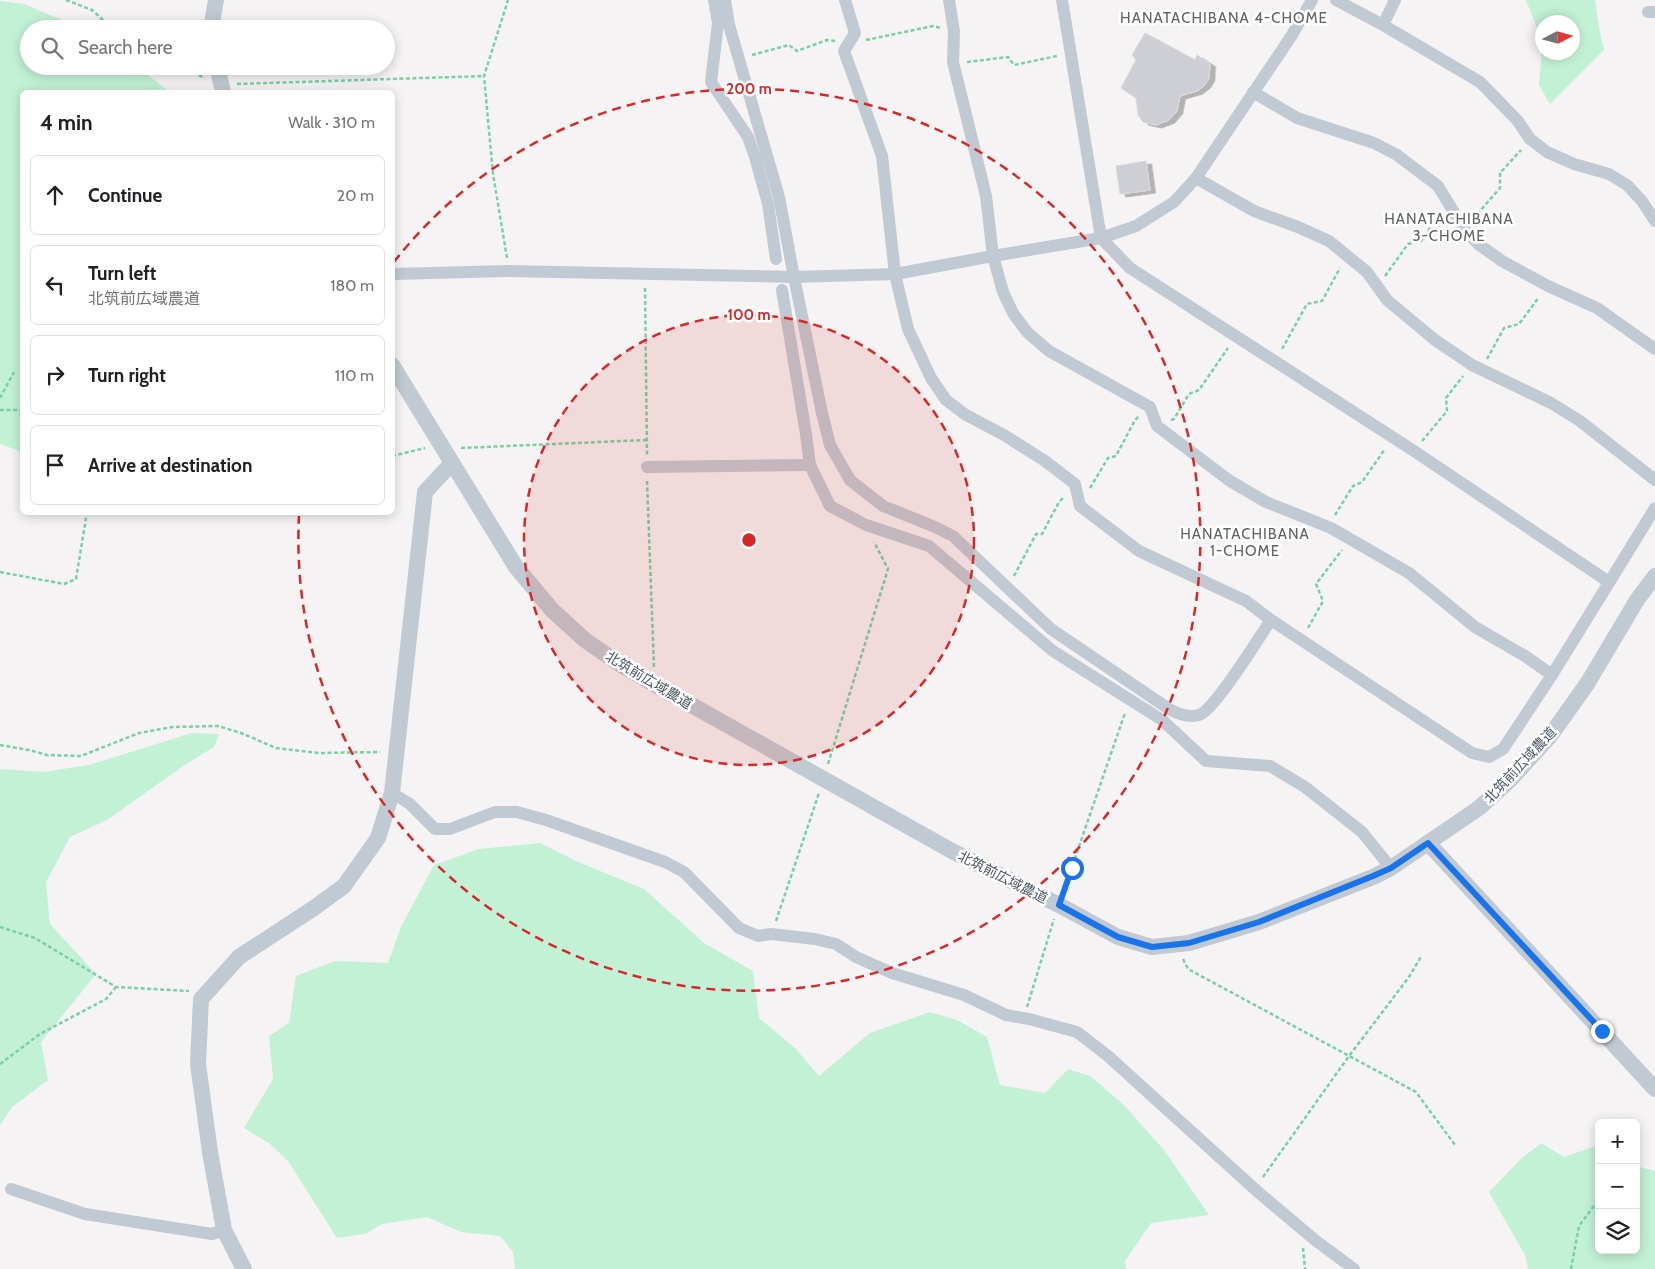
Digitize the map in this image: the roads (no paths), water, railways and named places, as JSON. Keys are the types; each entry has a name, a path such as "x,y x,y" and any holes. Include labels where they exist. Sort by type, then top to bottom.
{"street":[{"path":"213,20 216,0"},
{"path":"714,0 718,23 711,82 748,138 755,157 768,204 776,259"},
{"path":"725,0 729,25 779,197 830,445 850,480 883,506 954,536 1051,629 1182,716 1199,715 1214,704 1271,620"},
{"path":"845,0 855,33 844,51 882,156 894,274 908,329 931,378 946,400 966,415 1004,435 1075,484 1080,506 1139,551 1246,601 1271,620 1472,753 1489,757 1503,749 1552,675 1655,508"},
{"path":"949,0 954,32 953,62 986,196 993,256 1003,292 1013,313 1027,332 1049,351 1150,407 1157,426 1230,481 1266,502 1328,526 1409,573 1474,627 1524,656 1552,675"},
{"path":"1062,0 1101,238 1130,268 1414,451 1609,582"},
{"path":"395,274 508,271 794,277 894,274 1101,238 1136,226 1174,202 1196,178 1292,34 1312,0"},
{"path":"1336,0 1383,25 1480,82 1518,120 1530,139 1546,152 1574,164 1609,174 1627,185 1642,201 1655,221"},
{"path":"1383,25 1396,0"},
{"path":"218,75 221,89"},
{"path":"1253,92 1297,118 1374,143 1396,155 1438,186 1464,229 1478,244 1502,262 1596,308 1655,349"},
{"path":"1196,178 1254,211 1329,241 1367,272 1387,300 1435,340 1477,368 1551,403 1580,421 1655,480"},
{"path":"782,290 810,465 830,506 866,525 929,546 1053,651 1162,720 1206,761 1270,766 1305,787 1362,832 1391,868"},
{"name":"北筑前広域農道","path":"395,370 516,567 552,610 585,640 647,680 952,851 1118,937 1152,947 1189,943 1259,922 1310,903 1391,868 1479,808 1511,779 1550,736 1587,684 1637,600 1655,576"},
{"path":"244,1269 224,1230 210,1152 198,1064 201,999 239,957 344,886 378,838 392,793 425,492 446,453"},
{"path":"647,467 810,465"},
{"path":"890,533 894,511"},
{"path":"392,793 410,804 435,829 450,829 494,812 517,812 546,820 665,862 684,872 739,928 758,936 771,934 815,939 836,944 856,957 892,973 964,995 1006,1015 1077,1032 1108,1056 1255,1189 1310,1236 1354,1269"},
{"path":"1428,843 1655,1089"},
{"path":"11,1189 85,1214 212,1234 224,1230"}],"district":[{"name":"HANATACHIBANA 4-CHOME","path":"1224,18"},
{"name":"HANATACHIBANA 3-CHOME","path":"1449,228"},
{"name":"HANATACHIBANA 1-CHOME","path":"1245,542"}]}
